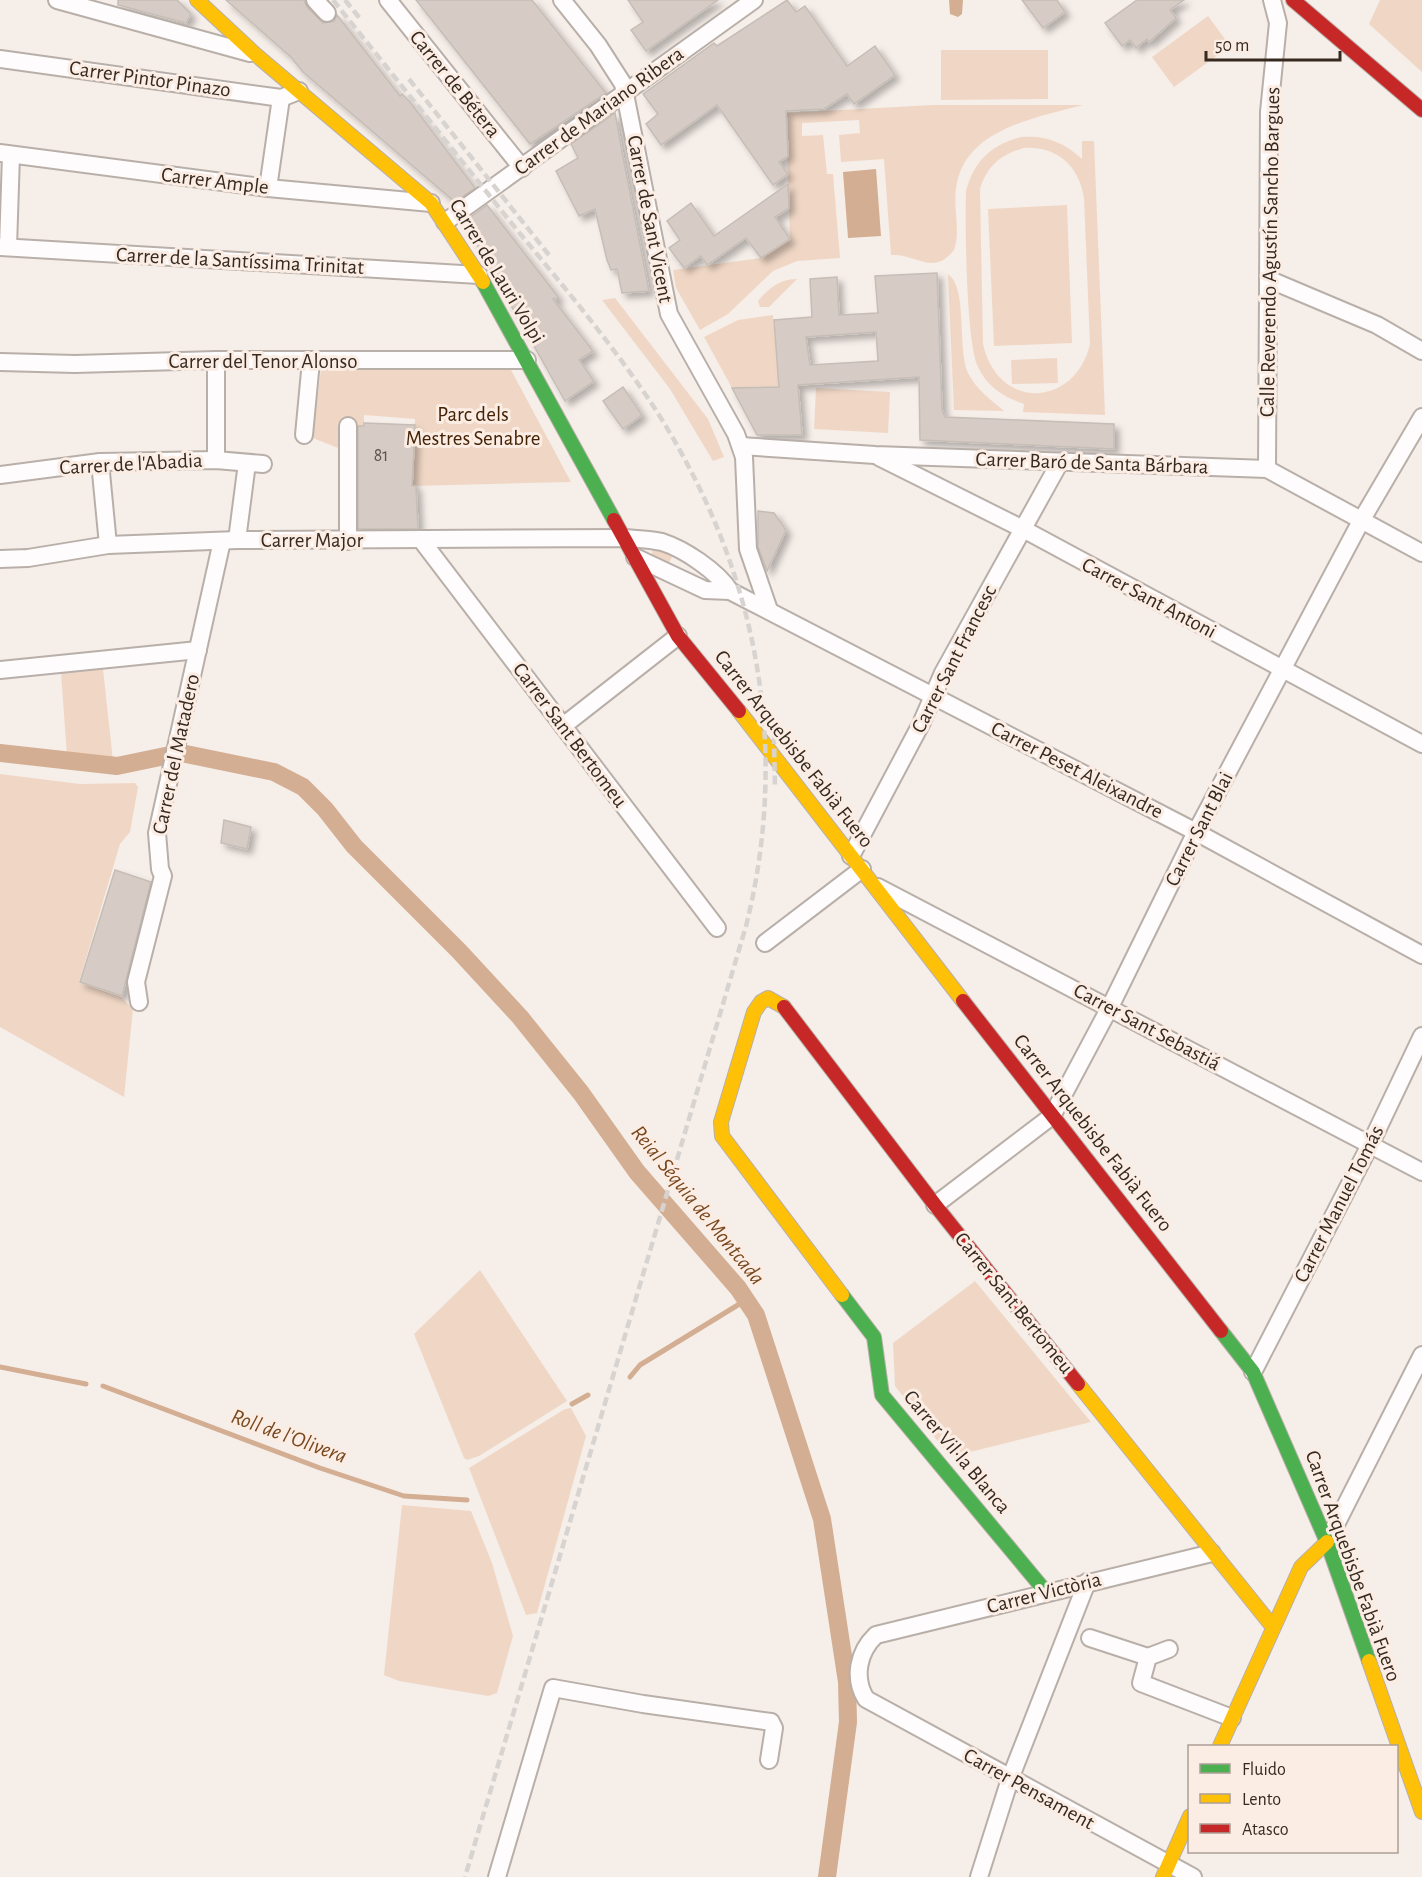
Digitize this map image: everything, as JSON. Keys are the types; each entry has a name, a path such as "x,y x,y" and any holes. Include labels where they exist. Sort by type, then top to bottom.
{"street":[{"path":"57,0 255,54"},
{"name":"Carrer de Lauri Volpi","path":"197,0 255,54 431,203 479,275 624,538"},
{"path":"315,0 327,13"},
{"name":"Carrer de Bétera","path":"388,0 522,168"},
{"name":"Carrer de Sant Vicent","path":"562,0 621,78 669,314 741,446 746,469 748,549 769,610"},
{"name":"Carrer de Mariano Ribera","path":"445,222 754,0"},
{"name":"Calle Reverendo Agustín Sancho Bargues","path":"1267,469 1269,112 1278,23 1272,0"},
{"path":"1293,0 1422,110"},
{"name":"Carrer Pintor Pinazo","path":"0,59 281,98 299,91"},
{"path":"268,188 281,98"},
{"path":"4,247 6,154"},
{"name":"Carrer Ample","path":"6,154 268,188 431,203"},
{"name":"Carrer de la Santíssima Trinitat","path":"4,247 479,275"},
{"path":"1268,279 1377,325 1422,351"},
{"path":"216,360 216,460"},
{"name":"Carrer del Tenor Alonso","path":"0,362 75,364 216,360 527,360"},
{"path":"304,435 311,361"},
{"name":"Carrer Sant Blai","path":"935,1205 1052,1116 1110,1007 1196,832 1361,521 1422,417"},
{"path":"348,426 348,541"},
{"name":"Carrer Baró de Santa Bárbara","path":"741,446 874,455 1267,469 1422,553"},
{"name":"Carrer Sant Antoni","path":"874,455 1023,529 1422,744"},
{"name":"Carrer de l'Abadia","path":"0,475 100,462 216,460 255,464"},
{"path":"100,462 108,545"},
{"name":"Carrer Sant Francesc","path":"856,862 934,697 943,673 1060,462"},
{"name":"Carrer del Matadero","path":"139,1002 136,982 164,876 160,869 157,833 198,650 229,541 255,464"},
{"name":"Carrer Major","path":"0,559 28,558 108,545 229,541 624,538 662,542 706,566 723,580 730,591"},
{"name":"Carrer Arquebisbe Fabià Fuero","path":"624,538 678,636 736,707 1253,1372 1327,1542 1422,1812"},
{"name":"Carrer Sant Bertomeu","path":"422,541 717,928"},
{"path":"635,557 705,590 730,591"},
{"name":"Carrer Peset Aleixandre","path":"730,591 1196,832 1422,955"},
{"path":"563,726 678,636"},
{"path":"0,670 198,650"},
{"path":"765,943 856,862"},
{"name":"Carrer Sant Sebastiá","path":"872,883 1422,1172"},
{"name":"Carrer Sant Bertomeu","path":"754,1012 761,1002 768,998 783,1006 935,1205 1273,1627"},
{"name":"Carrer Vil·la Blanca","path":"754,1012 719,1130 734,1154 874,1337 882,1395 1046,1592"},
{"name":"Carrer Manuel Tomás","path":"1253,1372 1370,1145 1422,1036"},
{"path":"1220,1745 1304,1561 1327,1542 1422,1355"},
{"name":"Carrer Victòria","path":"866,1699 858,1686 858,1672 868,1643 876,1635 1212,1553"},
{"path":"979,1877 1010,1779 1087,1582"},
{"path":"1090,1638 1148,1658 1169,1649"},
{"path":"1148,1658 1141,1683 1232,1718"},
{"path":"497,1877 553,1688 643,1704 771,1722 774,1728 769,1760"},
{"name":"Carrer Pensament","path":"866,1699 1010,1779 1165,1871 1193,1877"},
{"path":"1165,1871 1188,1820"}],"green space":[{"path":"1380,0 1422,0 1422,72 1369,24"},
{"path":"1208,16 1230,46 1174,87 1152,57"},
{"path":"941,50 1048,50 1048,99 941,100"},
{"path":"933,105 1083,105 1024,121 1004,129 987,139 972,152 961,169 956,189 957,236 954,250 939,262 931,263 891,255 884,159 841,162 839,135 860,133 859,120 802,123 802,136 823,135 827,174 833,174 840,258 797,261 773,271 728,314 700,330 676,288 673,270 761,258 790,239 786,113"},
{"path":"1021,137 1038,137 1054,141 1082,159 1082,141 1094,141 1105,415 1023,412 1024,404 997,390 986,380 978,367 974,354 969,309 966,191 969,180 985,156 1010,140","holes":["1024,148 1047,150 1064,160 1072,168 1081,187 1084,198 1090,344 1082,365 1069,380 1054,390 1036,393 1019,390 1004,381 991,366 983,344 980,189 996,162"]},
{"path":"1067,205 1072,343 994,346 988,209"},
{"path":"948,274 954,281 958,292 963,349 968,373 979,389 1004,411 954,410"},
{"path":"797,279 769,307 760,307 758,301 771,288 785,281"},
{"path":"615,298 708,419 724,457 713,461 670,389 602,300"},
{"path":"773,315 779,387 732,388 704,337 738,320"},
{"path":"1057,358 1058,383 1012,384 1011,360"},
{"name":"Parc dels Mestres Senabre","path":"321,368 510,368 571,482 412,486 415,419 364,415 364,426 339,425 338,448 313,438"},
{"path":"816,388 890,392 888,433 814,429"},
{"path":"658,547 673,555 668,565 652,556 652,551"},
{"path":"103,669 113,761 67,756 61,673"},
{"path":"0,774 80,784 135,783 138,787 130,832 120,844 79,982 121,997 133,1009 124,1097 0,1027"},
{"path":"480,1270 567,1401 479,1456 467,1460 464,1458 414,1334"},
{"path":"975,1281 1091,1422 950,1457 895,1386 893,1343"},
{"path":"571,1408 586,1436 537,1613 526,1615 469,1468 565,1409"},
{"path":"402,1505 471,1511 492,1563 513,1636 497,1693 488,1696 399,1681 384,1675"}],"shaded area":[{"path":"949,0 963,0 962,14 958,17 950,14"},
{"path":"876,169 881,236 848,238 843,172"}],"building":[{"path":"118,0 177,0 191,14 186,23 118,5"},
{"path":"226,0 304,0 307,7 323,23 334,21 337,15 400,96 402,94 410,102 475,188 455,202 303,72 291,57"},
{"path":"416,0 532,0 606,93 530,144"},
{"path":"628,0 718,0 646,51 631,30 643,22"},
{"path":"787,0 796,12 805,6 847,66 875,46 895,75 854,104 847,94 824,109 786,111 788,156 779,162 788,174 773,185 717,105 661,145 646,124 658,114 643,94 714,43 717,46"},
{"path":"1022,0 1057,0 1065,12 1043,28"},
{"path":"1137,0 1184,0 1170,10 1176,18 1149,42 1147,39 1136,48 1130,40 1122,46 1105,23"},
{"path":"615,113 649,291 622,293 617,269 611,270 607,260 595,209 579,216 556,171 578,158 571,144"},
{"path":"788,184 789,208 775,217 790,239 761,258 746,238 707,265 701,256 684,268 669,248 680,240 667,221 691,203 714,236"},
{"path":"487,205 559,298 553,299 593,351 579,360 594,381 565,401 464,222"},
{"path":"937,273 942,410 945,417 1114,424 1114,449 920,440 919,377 798,385 802,435 757,435 732,388 779,387 774,320 812,317 810,279 837,277 839,315 878,313 875,276","holes":["876,332 878,361 810,365 806,337"]},
{"path":"623,387 642,415 623,429 603,401"},
{"path":"364,423 415,425 412,486 416,486 418,529 358,529 358,426 364,426"},
{"path":"758,511 774,513 786,530 767,571 758,547"},
{"path":"224,820 251,827 247,849 221,843"},
{"path":"115,870 151,882 122,996 80,982"}],"waterway":[{"name":"Reial Séquia de Montcada","path":"0,753 117,766 170,755"},
{"name":"Reial Séquia de Montcada","path":"186,754 274,772 303,787 325,809 354,846 459,951 520,1017 581,1093 637,1172 738,1288 756,1315 822,1519 847,1682 848,1722 827,1877"},
{"path":"630,1377 640,1365 746,1300"},
{"name":"Roll de l'Olivera","path":"0,1367 86,1384"},
{"name":"Roll de l'Olivera","path":"103,1386 320,1468 404,1496 467,1500"},
{"path":"572,1404 588,1395"}],"railway":[{"path":"333,0 589,318 659,415 693,474 720,535 741,598 756,662 764,727 765,793 759,859 746,926 465,1877"},
{"path":"345,0 362,21"},
{"path":"409,79 549,255"},
{"path":"774,735 775,789"}],"traffic: fast":[{"path":"483,282 614,520"},
{"path":"842,1295 874,1337 882,1395 1046,1592"},
{"path":"1221,1331 1253,1372 1327,1542 1369,1661"}],"traffic: slow":[{"path":"197,0 255,54 431,203 483,282"},
{"path":"739,711 963,1001"},
{"path":"784,1007 768,998 761,1002 754,1012 721,1122 722,1136 842,1295"},
{"path":"1078,1384 1273,1627"},
{"path":"1220,1745 1301,1567 1327,1542"},
{"path":"1369,1661 1422,1812"},
{"path":"1163,1877 1188,1821"}],"traffic: jam":[{"path":"1293,0 1422,110"},
{"path":"614,520 678,636 739,711"},
{"path":"963,1001 1221,1331"},
{"path":"784,1007 935,1205 1078,1384"}]}
